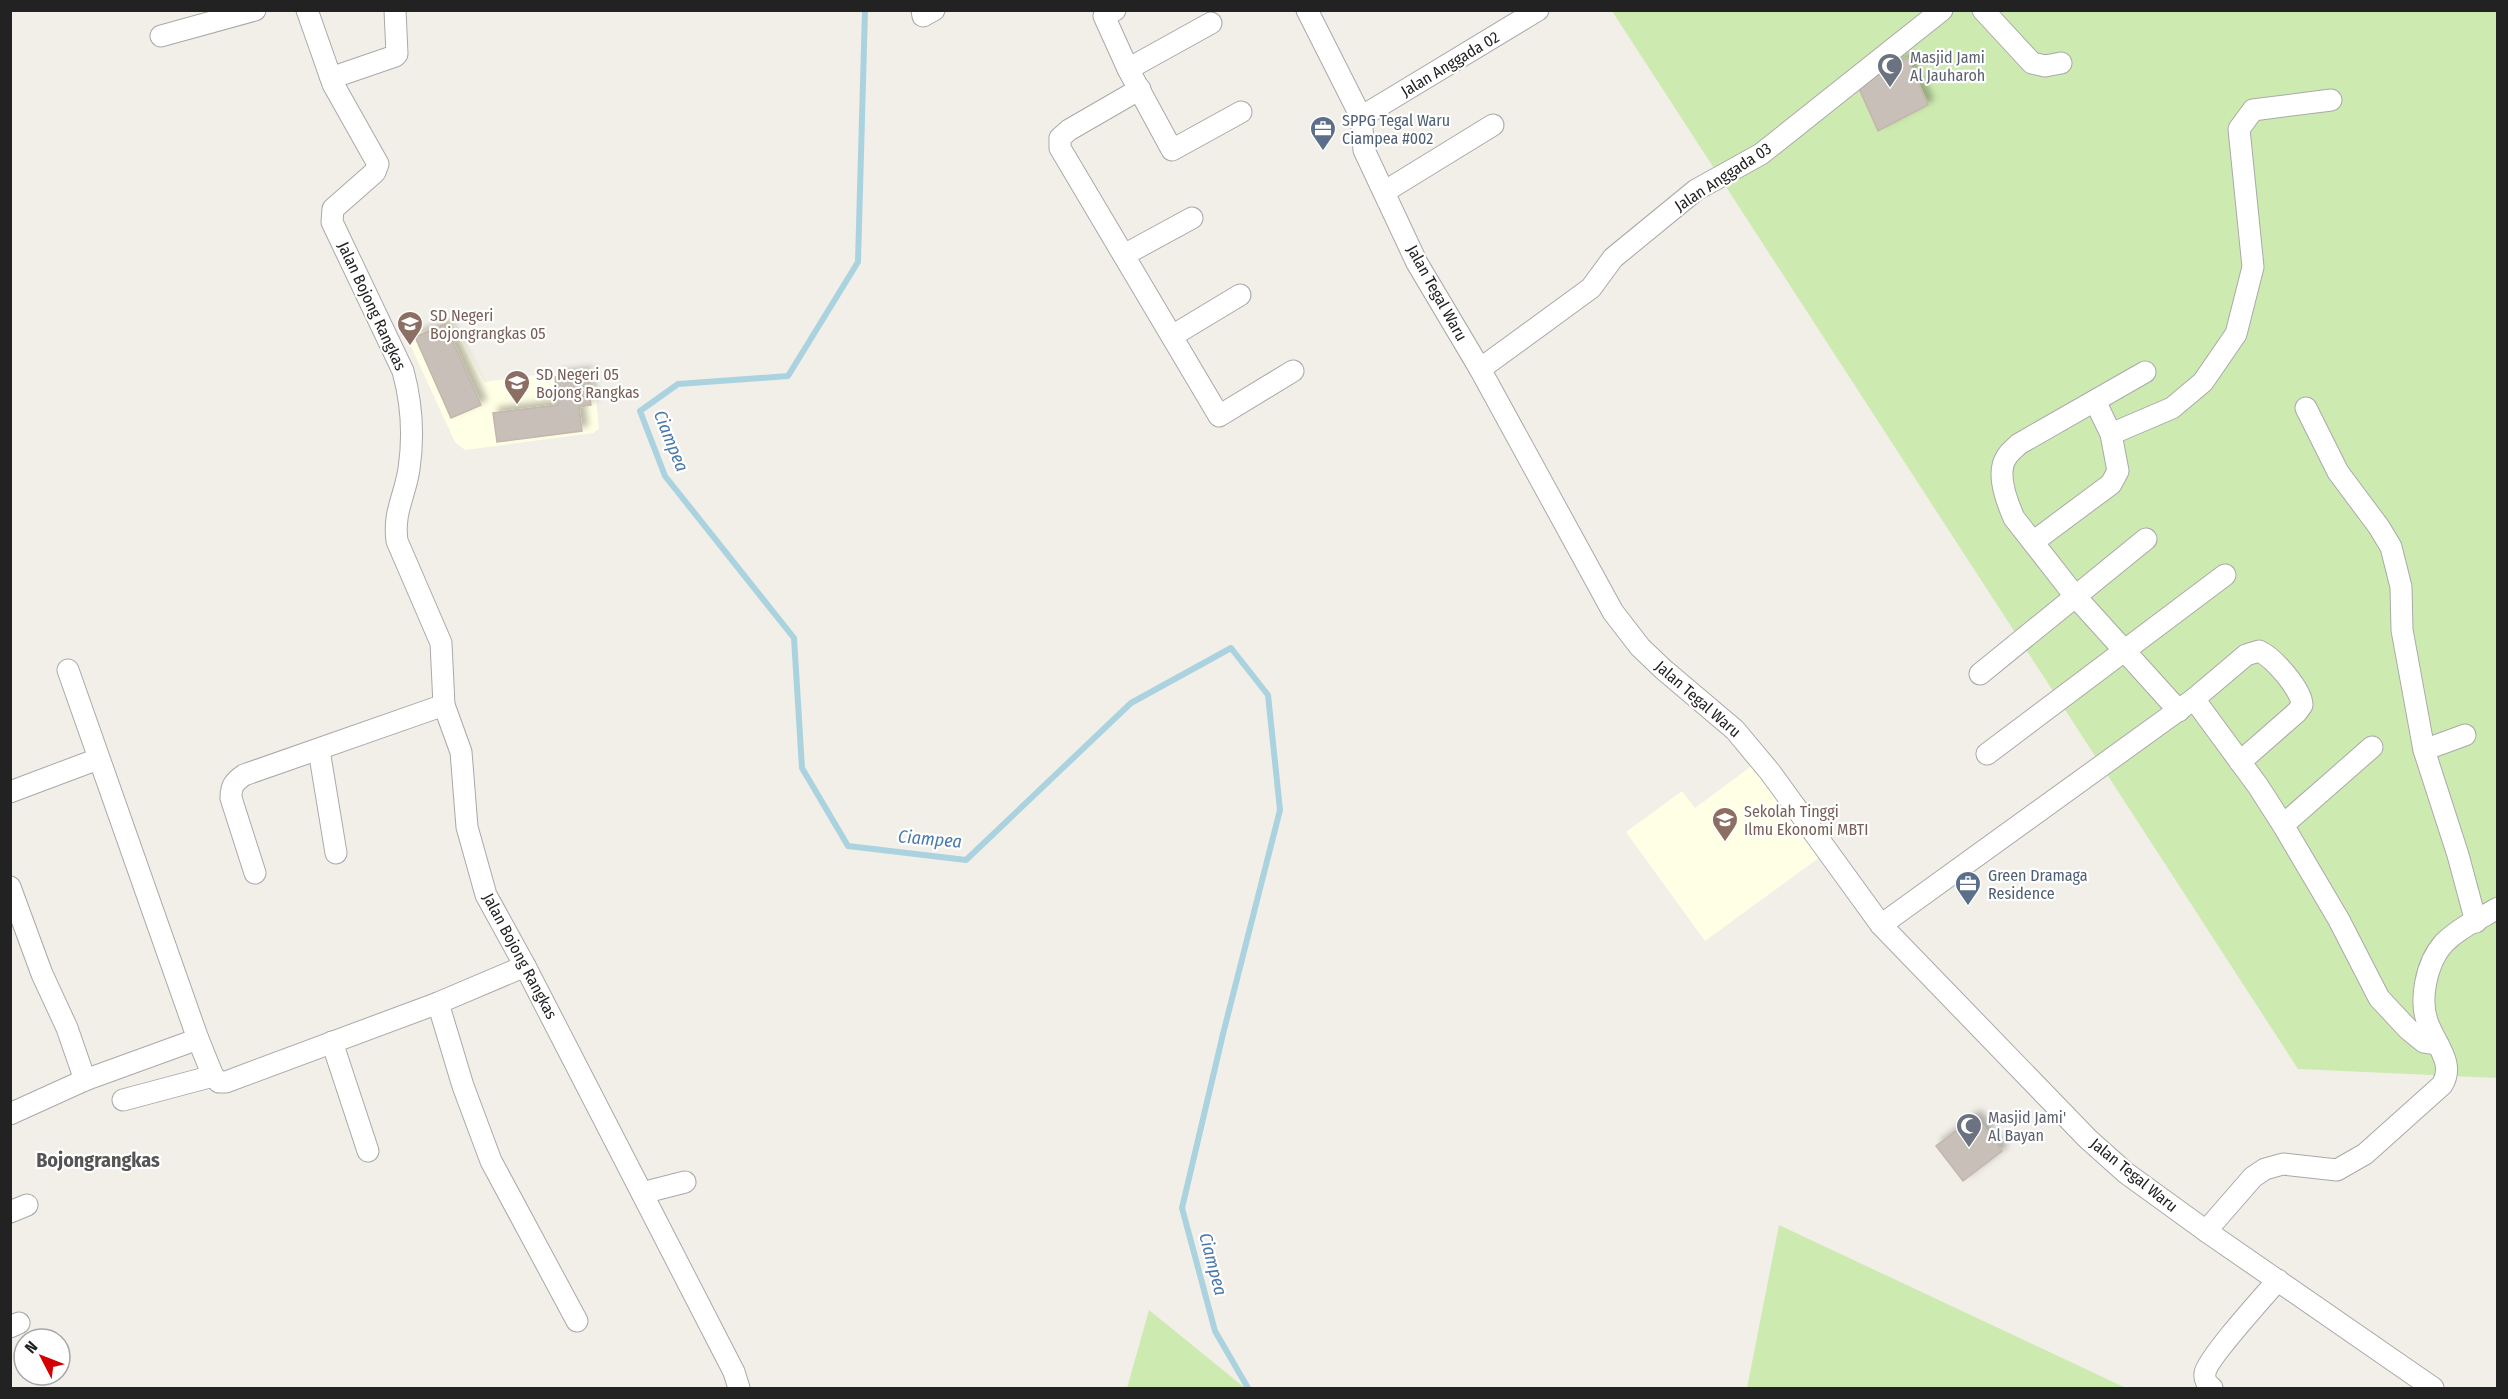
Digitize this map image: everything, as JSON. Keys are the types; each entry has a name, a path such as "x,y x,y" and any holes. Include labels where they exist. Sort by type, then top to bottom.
{"street":[{"path":"161,36 255,10"},
{"name":"Jalan Bojong Rangkas","path":"308,10 331,78 378,164 375,172 333,209 332,222 403,371 408,389 412,430 409,469 395,524 397,541 441,643 444,705 461,752 467,827 486,895 642,1193 734,1372 740,1389"},
{"path":"331,78 397,54 395,10"},
{"path":"922,10 923,16 934,10"},
{"name":"Jalan Tegal Waru","path":"1306,10 1360,117 1364,150 1418,263 1480,369 1613,612 1647,655 1720,716 1750,747 1881,925 2088,1139 2126,1173 2206,1232 2433,1389"},
{"name":"Jalan Anggada 02","path":"1360,117 1538,10"},
{"name":"Jalan Anggada 03","path":"1480,369 1591,288 1613,258 1696,190 1761,154 1942,10"},
{"path":"1983,10 2032,63 2045,66 2061,63"},
{"path":"1107,12 1128,69 1172,150 1241,112"},
{"path":"1128,69 1210,23"},
{"path":"1140,90 1069,130 1060,138 1060,148 1219,416 1293,371"},
{"path":"2111,434 2172,408 2203,382 2236,334 2253,267 2239,129 2245,119 2253,110 2331,100"},
{"path":"1384,192 1493,125"},
{"path":"1124,255 1192,218"},
{"path":"1172,336 1240,295"},
{"path":"2145,372 2019,444 2007,456 2003,464 2007,504 2014,518 2075,596 2126,651 2186,705 2240,762 2283,825 2339,920 2379,998 2408,1029 2424,1042 2438,1044"},
{"path":"2033,542 2111,484 2118,471 2111,434 2095,401"},
{"path":"2306,408 2338,472 2391,547 2401,587 2402,630 2424,750 2458,855 2476,921"},
{"path":"1980,674 2146,540"},
{"path":"1987,754 2225,575"},
{"path":"1881,925 2186,705 2246,656 2259,651 2270,657 2300,694 2302,705 2240,762"},
{"path":"68,670 198,1039 213,1076 219,1082 226,1082 438,1003 525,966"},
{"path":"255,873 231,798 231,790 235,781 244,775 444,705"},
{"path":"2424,750 2465,735"},
{"path":"2283,825 2372,747"},
{"path":"319,750 336,853"},
{"path":"10,792 98,759"},
{"path":"10,887 42,974 67,1028 85,1080"},
{"path":"2206,1232 2253,1177 2265,1169 2283,1164 2337,1170 2365,1154 2442,1085 2448,1076 2447,1064 2428,1025 2424,1009 2424,990 2429,973 2436,953 2445,942 2460,929 2498,908"},
{"path":"438,1003 463,1086 491,1161 577,1321"},
{"path":"10,1114 85,1080 198,1039"},
{"path":"332,1042 368,1151"},
{"path":"123,1100 213,1076"},
{"path":"642,1193 685,1182"},
{"path":"2212,1389 2206,1382 2204,1374 2211,1359 2278,1280"}],"shaded area":[{"name":"SD Negeri 05 Bojong Rangkas","path":"450,315 484,382 593,367 599,429 593,433 465,450 455,442 408,340"},
{"name":"Sekolah Tinggi Ilmu Ekonomi MBTI","path":"1757,762 1824,854 1705,941 1626,832 1682,791 1695,808"}],"green space":[{"path":"1612,11 2497,11 2497,1078 2298,1069"},
{"path":"1779,1225 2126,1388 1747,1388"},
{"path":"1149,1310 1245,1388 1127,1388"}],"building":[{"path":"1907,58 1928,105 1878,131 1857,84"},
{"path":"445,324 481,405 451,418 415,337"},
{"path":"587,373 591,405 579,407 582,431 497,442 493,413 558,405 555,377"},
{"name":"Masjid Jami' Al Bayan","path":"1975,1116 2002,1151 1963,1181 1936,1146"}],"waterway":[{"name":"Ciampea","path":"865,10 858,262 788,376 678,384 640,411 665,476 794,638 802,768 848,846 966,860 1131,703 1231,648 1268,695 1280,810 1182,1208 1215,1331 1248,1388"}],"place":[{"name":"Masjid Jami Al Jauharoh","path":"1890,89"},
{"name":"SPPG Tegal Waru Ciampea #002","path":"1323,152"},
{"name":"SD Negeri Bojongrangkas 05","path":"410,347"},
{"name":"SD Negeri 05 Bojong Rangkas","path":"517,406"},
{"name":"Sekolah Tinggi Ilmu Ekonomi MBTI","path":"1725,843"},
{"name":"Green Dramaga Residence","path":"1968,907"},
{"name":"Masjid Jami' Al Bayan","path":"1969,1149"}],"district":[{"name":"Bojongrangkas","path":"98,1160"}]}
